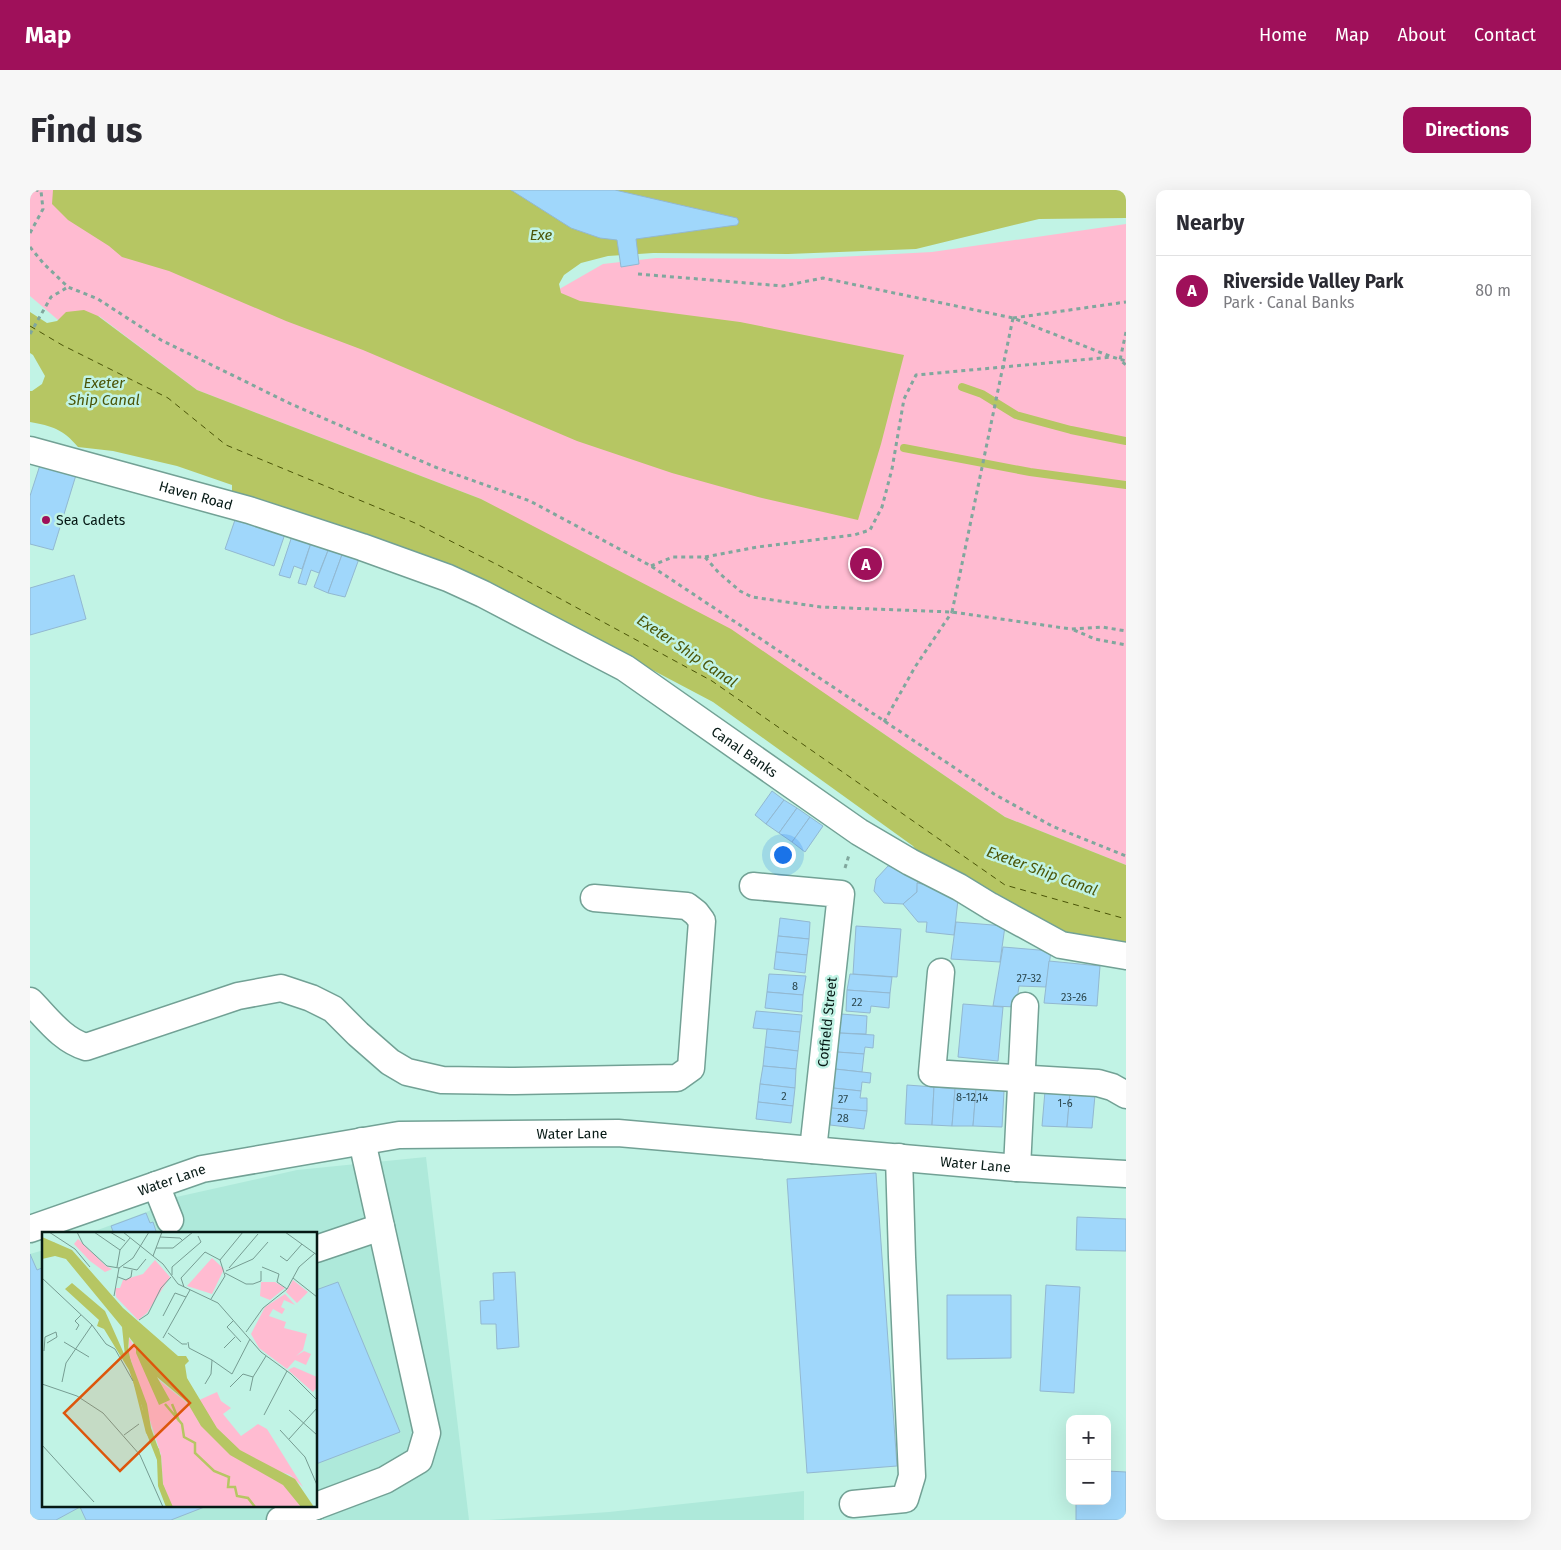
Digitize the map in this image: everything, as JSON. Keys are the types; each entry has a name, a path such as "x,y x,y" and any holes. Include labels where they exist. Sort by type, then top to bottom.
{"street":[{"name":"Haven Road","path":"30,450 248,510 362,547"},
{"name":"Canal Banks","path":"362,547 448,578 483,594 625,668 859,832 1061,945 1126,956"},
{"path":"754,886 841,894"},
{"name":"Cotfield Street","path":"812,1150 841,894"},
{"path":"30,1001 63,1035 76,1044 86,1047 238,996 281,988 311,998 333,1009 390,1062 407,1072 442,1080 515,1081 678,1078 691,1068 702,921 687,906 594,898"},
{"path":"941,972 932,1073 1098,1084 1112,1087 1126,1095"},
{"path":"1017,1168 1025,1006"},
{"name":"Water Lane","path":"30,1229 202,1169 399,1135 618,1133 1017,1168 1126,1174"},
{"path":"318,1505 384,1480 419,1460 426,1433 362,1141"},
{"path":"854,1504 905,1499 912,1476 899,1158"},
{"path":"156,1185 170,1220"},
{"path":"318,1248 381,1227"},
{"path":"280,1520 311,1508"}],"path":[{"path":"30,233 42,209 41,191 36,190"},
{"path":"30,247 44,264 68,287 98,299 161,340 291,404 435,467 530,501 652,566 994,794 1052,826 1126,856"},
{"path":"638,274 783,286 823,278 1013,318 1126,361"},
{"path":"30,334 51,297 68,287"},
{"path":"1013,318 1126,302"},
{"path":"884,722 915,667 952,612 1013,318"},
{"path":"1120,360 1126,332"},
{"path":"652,566 673,557 705,557 758,547 854,535 870,530 882,507 892,469 904,399 916,375 1112,357"},
{"path":"1120,360 1126,365"},
{"path":"705,557 719,573 740,591 752,597 821,607 952,612 1071,629 1102,627 1126,631"},
{"path":"1071,629 1095,639 1126,645"},
{"path":"841,894 846,863 859,832"}],"shaded area":[{"path":"30,190 91,190 556,291 603,264 656,258 801,259 932,252 1126,224 1126,865 1005,817 865,721 481,499 197,390 99,316 64,325 30,296"},
{"path":"426,1157 469,1520 30,1520 30,1254 42,1251 42,1508 318,1508 318,1232 92,1232 149,1211 163,1200 297,1170"},
{"path":"804,1491 804,1520 489,1520 609,1512"}],"water":[{"name":"Exe","path":"53,190 1126,190 1126,218 1039,219 916,249 788,254 653,253 608,256 581,263 564,275 559,284 561,293 580,301 740,322 904,355 881,444 858,520 758,497 672,473 577,441 363,350 286,321 169,271 122,257 109,246 68,220 52,204"},
{"name":"Exeter Ship Canal","path":"84,310 98,316 197,390 481,499 731,629 1005,817 1126,865 1126,950 1059,940 929,867 913,846 713,702 484,581 232,495 232,485 177,466 113,451 78,447 57,429 30,422 30,391 42,384 45,376 30,353 30,312 47,323 57,321 66,312"}],"building":[{"path":"511,190 615,190 737,218 739,222 737,225 636,239 639,264 621,267 617,240 600,238 571,228"},
{"name":"Sea Cadets","path":"40,465 76,475 53,550 30,544 30,496"},
{"path":"237,514 286,531 274,566 225,549"},
{"path":"292,536 311,543 302,569 294,566 290,578 279,575"},
{"path":"311,543 329,548 319,573 311,570 306,585 298,583"},
{"path":"329,548 343,552 328,593 314,587"},
{"path":"343,552 360,556 345,597 328,593"},
{"path":"74,575 86,619 30,635 30,588"},
{"path":"772,791 784,800 766,824 755,815"},
{"path":"784,800 797,808 779,833 766,824"},
{"path":"797,808 810,817 792,842 779,833"},
{"path":"810,817 823,826 805,852 792,842"},
{"path":"888,866 904,866 918,877 917,892 903,904 884,903 874,891 876,879"},
{"path":"917,883 959,891 954,935 926,932 927,922 918,922 903,904 917,892"},
{"path":"780,918 810,922 809,939 778,936"},
{"path":"956,922 1005,926 1000,962 951,959"},
{"path":"856,926 901,929 897,977 853,974"},
{"path":"778,936 809,939 807,955 776,952"},
{"path":"1003,947 1051,951 1046,987 1019,986 1016,1007 993,1006"},
{"path":"776,952 807,955 805,973 774,969"},
{"path":"1049,961 1100,966 1097,1006 1044,1003"},
{"path":"769,974 806,976 803,995 767,992"},
{"path":"850,974 892,977 890,993 847,990"},
{"path":"847,990 890,993 889,1008 871,1006 870,1013 846,1011"},
{"path":"767,992 803,995 802,1012 765,1008"},
{"path":"963,1004 1003,1007 998,1061 958,1057"},
{"path":"756,1011 802,1015 800,1032 753,1028"},
{"path":"841,1014 867,1016 866,1034 839,1033"},
{"path":"767,1029 800,1032 798,1051 765,1047"},
{"path":"839,1033 874,1035 873,1048 865,1047 864,1054 837,1052"},
{"path":"765,1047 798,1051 796,1069 763,1066"},
{"path":"837,1052 864,1054 862,1072 835,1069"},
{"path":"763,1066 796,1069 795,1088 760,1084"},
{"path":"835,1069 871,1073 870,1083 862,1082 861,1091 833,1088"},
{"path":"760,1084 795,1088 793,1106 758,1102"},
{"path":"907,1085 934,1087 932,1125 905,1124"},
{"path":"934,1087 955,1089 952,1126 932,1125"},
{"path":"833,1088 861,1091 860,1098 867,1098 867,1111 831,1108"},
{"path":"955,1089 976,1089 973,1126 952,1126"},
{"path":"976,1089 1004,1091 1002,1127 973,1126"},
{"path":"1045,1091 1070,1093 1067,1127 1042,1126"},
{"path":"1070,1093 1095,1095 1092,1128 1067,1127"},
{"path":"758,1102 793,1106 791,1123 756,1119"},
{"path":"831,1108 867,1111 864,1129 830,1125"},
{"path":"876,1173 897,1466 807,1473 787,1179"},
{"path":"146,1213 150,1223 153,1222 156,1232 113,1232 111,1226"},
{"path":"1077,1217 1126,1219 1126,1251 1076,1250"},
{"path":"30,1254 37,1270 42,1268 42,1508 78,1508 56,1520 30,1520"},
{"path":"515,1272 519,1347 497,1349 496,1324 481,1324 480,1301 494,1300 493,1273"},
{"path":"338,1282 400,1432 318,1463 318,1289"},
{"path":"1046,1285 1080,1287 1074,1393 1040,1391"},
{"path":"947,1295 1011,1295 1011,1358 947,1359"},
{"path":"1111,1471 1126,1472 1126,1520 1076,1520 1076,1505 1111,1505"},
{"path":"80,1508 202,1508 171,1520 86,1520"}],"waterway":[{"path":"962,387 982,394 1016,415 1071,430 1126,441"},
{"path":"904,448 1030,472 1126,485"}],"ferry route":[{"path":"30,326 62,345 168,398 226,445 415,523 498,565 712,681 1005,885 1126,919"}],"place":[{"name":"Sea Cadets","path":"46,520"},
{"name":"Riverside Valley Park","path":"866,564"}]}
